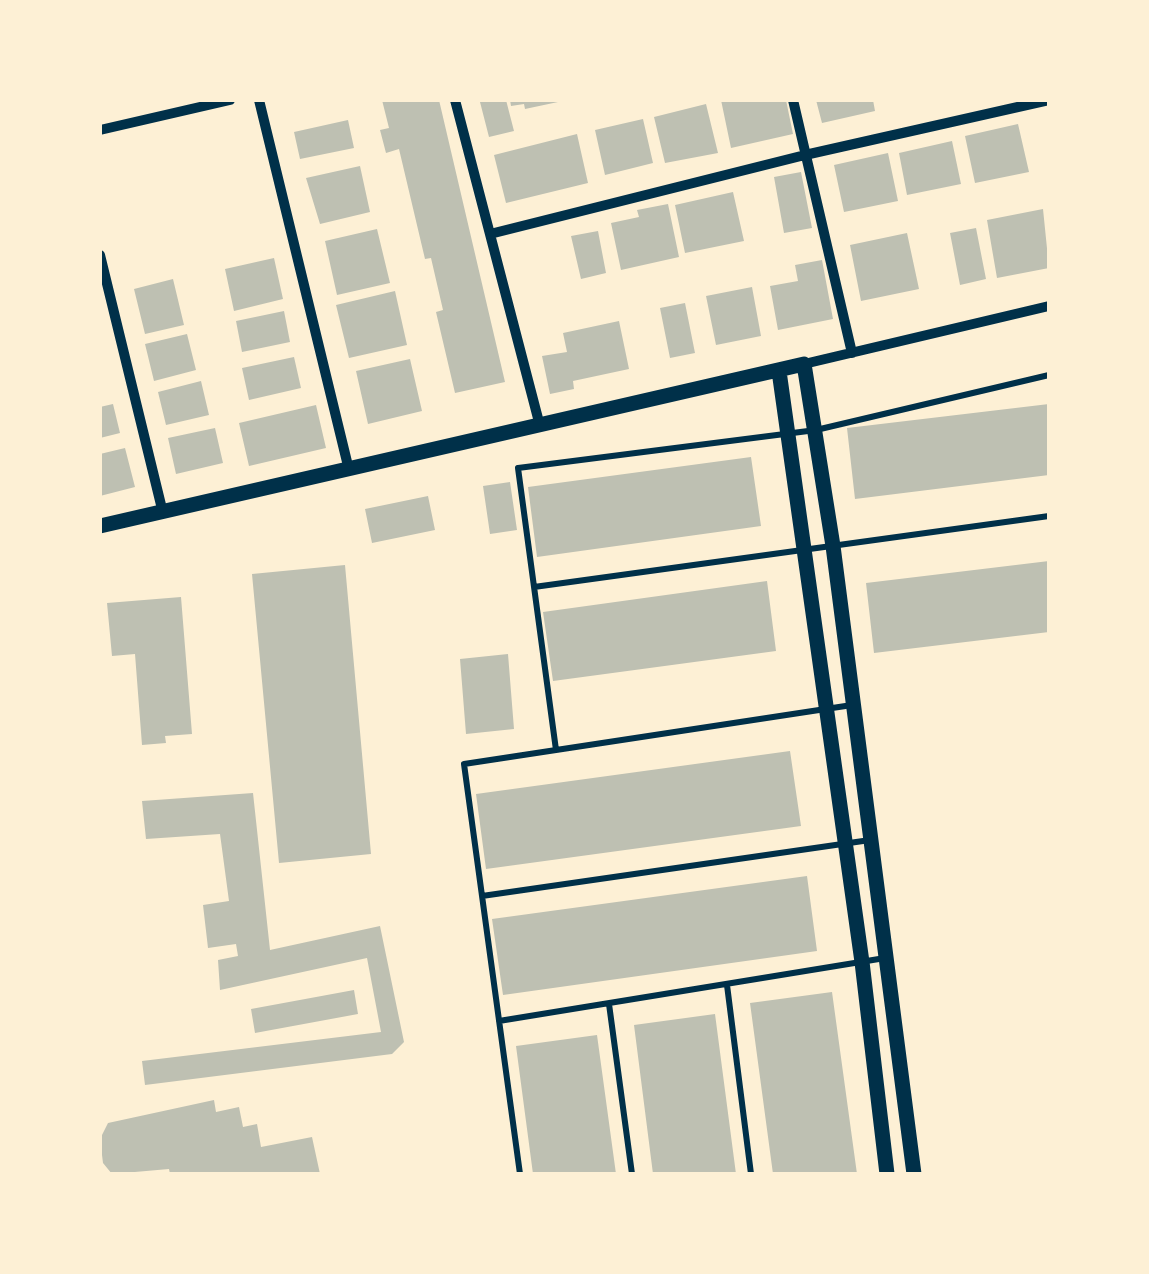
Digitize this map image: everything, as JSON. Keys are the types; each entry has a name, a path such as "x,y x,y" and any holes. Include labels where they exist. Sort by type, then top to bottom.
{"street":[{"path":"100,130 230,100"},
{"path":"260,100 349,470"},
{"path":"455,100 540,426"},
{"path":"793,100 852,353"},
{"path":"490,234 805,154 1049,100"},
{"path":"100,254 162,512"},
{"path":"100,526 1049,306"},
{"path":"804,364 833,546 914,1174"},
{"path":"779,371 862,962 887,1174"}],"lane":[{"path":"556,750 518,468 816,430 1049,375"},
{"path":"534,587 1049,516"},
{"path":"520,1174 464,764 852,706"},
{"path":"482,896 870,840"},
{"path":"499,1021 884,958"},
{"path":"727,985 751,1174"},
{"path":"609,1004 632,1174"}],"building":[{"path":"382,100 439,100 505,382 455,393 436,312 443,310 431,258 425,259 399,149 386,153 380,130 389,128"},
{"path":"506,100 514,131 489,137 480,102"},
{"path":"510,100 558,102 525,109 524,104 511,106"},
{"path":"721,100 786,100 793,134 731,148"},
{"path":"816,100 873,100 875,111 822,123"},
{"path":"706,104 718,153 665,163 654,117"},
{"path":"643,119 653,163 605,175 595,130"},
{"path":"348,120 354,148 300,159 294,132"},
{"path":"1018,124 1029,172 975,183 965,136"},
{"path":"577,134 588,183 506,203 494,155"},
{"path":"952,141 961,184 907,195 899,153"},
{"path":"888,153 898,201 844,212 834,165"},
{"path":"360,166 370,212 320,224 306,178"},
{"path":"801,172 812,228 784,233 774,177"},
{"path":"733,192 744,241 685,253 675,205"},
{"path":"668,204 679,257 621,270 611,223 639,217 637,210"},
{"path":"1043,209 1049,268 997,278 987,220"},
{"path":"976,228 986,279 960,285 950,233"},
{"path":"377,229 390,283 337,295 325,241"},
{"path":"598,231 606,273 581,279 571,236"},
{"path":"907,233 919,289 861,301 850,245"},
{"path":"274,258 283,299 234,311 225,269"},
{"path":"822,260 833,319 778,330 770,286 798,281 795,265"},
{"path":"173,279 184,325 145,334 134,289"},
{"path":"752,287 761,336 716,345 706,296"},
{"path":"395,291 407,345 349,358 336,305"},
{"path":"685,303 695,353 670,358 660,308"},
{"path":"284,311 290,342 242,352 236,321"},
{"path":"619,321 629,369 573,381 574,389 550,394 542,356 567,352 563,333"},
{"path":"187,334 196,370 154,381 145,344"},
{"path":"294,357 301,388 249,400 242,368"},
{"path":"410,359 422,411 368,424 356,371"},
{"path":"201,381 209,415 166,425 158,392"},
{"path":"113,404 120,433 100,438 100,407"},
{"path":"1049,404 1049,475 855,499 847,428"},
{"path":"316,405 326,448 249,466 239,423"},
{"path":"215,428 223,463 176,474 168,438"},
{"path":"125,448 135,487 100,496 100,454"},
{"path":"751,457 761,526 537,557 528,487"},
{"path":"510,482 517,530 490,534 483,486"},
{"path":"428,496 435,530 372,543 365,509"},
{"path":"1049,561 1049,632 874,653 866,583"},
{"path":"345,565 371,854 279,863 252,574"},
{"path":"767,581 776,651 553,681 543,612"},
{"path":"181,597 192,734 165,736 166,743 142,745 135,654 112,656 107,603"},
{"path":"508,654 514,729 466,734 460,659"},
{"path":"790,751 801,826 486,869 476,794"},
{"path":"253,793 270,950 380,926 404,1042 392,1054 145,1085 142,1061 381,1032 367,958 220,990 218,960 238,956 236,944 208,948 203,905 229,901 220,834 146,839 142,801"},
{"path":"807,876 817,951 503,995 492,919"},
{"path":"354,990 358,1014 255,1033 251,1009"},
{"path":"832,992 857,1174 773,1174 750,1003"},
{"path":"715,1014 736,1174 653,1174 634,1025"},
{"path":"597,1035 616,1174 533,1174 516,1046"},
{"path":"214,1100 216,1112 239,1107 243,1127 257,1124 261,1147 312,1137 320,1174 170,1174 169,1169 112,1174 103,1163 100,1139 108,1123"}]}
